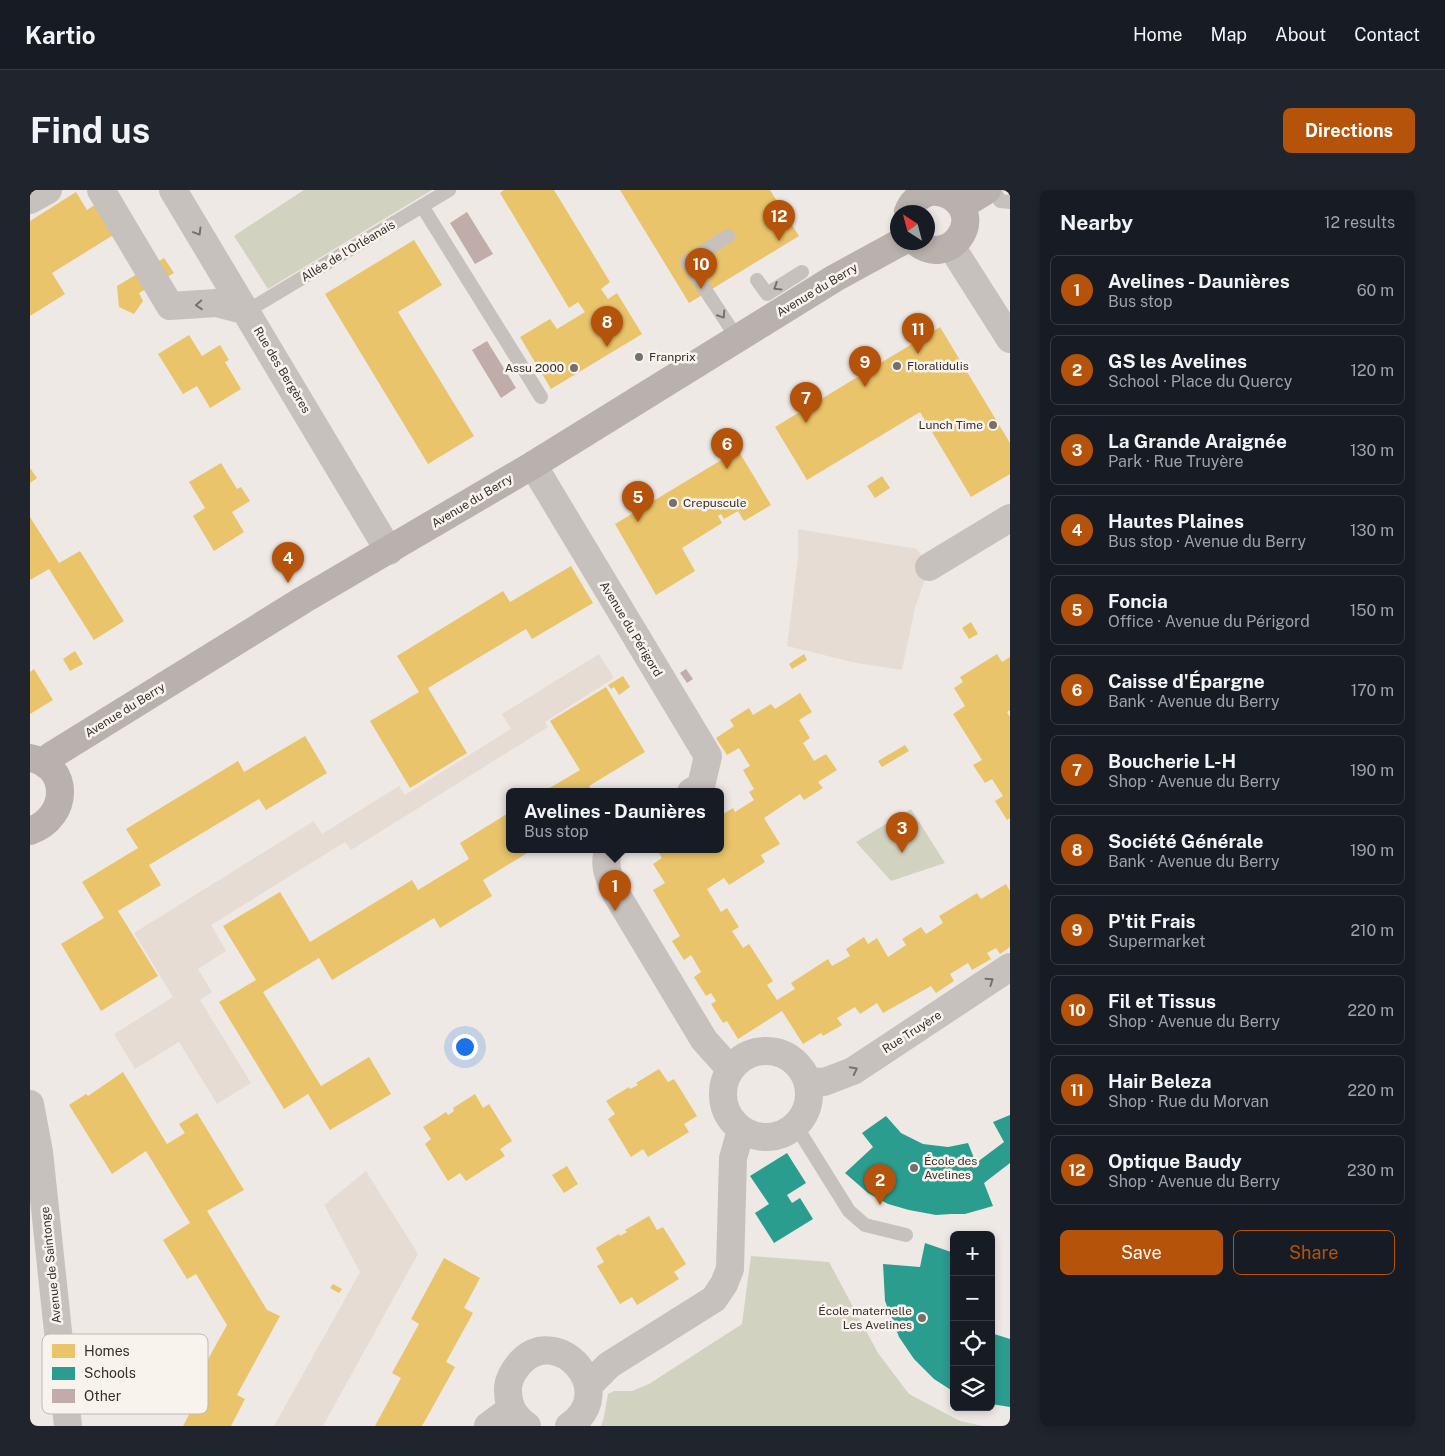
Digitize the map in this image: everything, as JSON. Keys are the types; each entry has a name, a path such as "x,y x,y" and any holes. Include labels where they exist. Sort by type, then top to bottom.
{"street":[{"path":"30,200 48,190"},
{"path":"101,190 170,306 216,303 246,311"},
{"name":"Rue des Bergères","path":"173,190 389,551"},
{"path":"961,206 987,190"},
{"path":"916,199 930,192 944,193 951,196 961,206 965,220 958,240 951,246 935,250"},
{"path":"951,246 1010,339"},
{"name":"Avenue du Berry","path":"38,761 51,756 303,600 533,465 835,278 890,248"},
{"name":"Avenue du Périgord","path":"533,465 708,756 701,786 698,788"},
{"path":"929,567 1010,518"},
{"path":"34,834 51,820 58,809 61,798 59,785 54,774 38,761"},
{"path":"608,853 607,872 615,892 704,1040 730,1069"},
{"name":"Rue Truyère","path":"807,1081 824,1082 853,1071 1010,967"},
{"path":"766,1051 779,1053 791,1059 801,1069 807,1081 808,1105 796,1126 783,1134 769,1138 754,1136 741,1130 731,1121 723,1102 724,1082 730,1069 740,1059 752,1053 766,1051"},
{"name":"Avenue de Saintonge","path":"30,1104 39,1152 58,1334"},
{"path":"588,1386 609,1365 714,1300 724,1284 730,1268 733,1158 741,1130"},
{"path":"488,1426 519,1417 508,1397 508,1383 514,1370 523,1360 536,1353 550,1351 563,1354 575,1362 584,1372 588,1386 588,1398 584,1410 577,1421 569,1426"}],"lane":[{"name":"Allée de l'Orléanais","path":"246,311 449,190"},
{"path":"994,190 1000,201 1010,202"},
{"path":"422,206 541,397"},
{"path":"728,236 687,262 737,338"},
{"path":"757,280 766,294 802,272"},
{"path":"796,1126 849,1211 864,1225 906,1235"}],"green space":[{"path":"304,190 432,190 268,289 234,236"},
{"path":"911,809 945,863 891,881 856,842"},
{"path":"751,1256 829,1262 878,1353 909,1394 960,1421 983,1426 601,1426 608,1394 614,1391 632,1391 649,1384 742,1324"}],"shaded area":[{"path":"798,529 917,549 929,567 915,608 902,670 856,663 787,646 798,558"},
{"path":"599,654 614,678 545,722 548,727 351,850 345,842 211,925 226,951 198,969 212,992 200,1000 251,1083 217,1104 179,1042 135,1069 114,1034 173,997 134,933 314,821 322,834 399,786 405,795 511,729 502,714"},
{"path":"366,1171 418,1254 323,1426 274,1426 360,1272 324,1205"}],"building: Homes":[{"path":"504,190 554,190 610,282 601,289 608,299 617,293 642,334 551,389 520,337 550,319 557,329 585,312 578,302 569,308 500,193"},
{"path":"620,190 770,190 799,236 689,303"},
{"path":"76,192 87,210 96,204 115,234 52,273 65,294 30,316 30,221"},
{"path":"414,240 442,285 398,312 474,436 428,464 325,294"},
{"path":"164,258 174,273 139,293 143,301 134,314 119,307 117,286"},
{"path":"940,327 1010,443 1010,474 971,497 920,412 807,480 775,427"},
{"path":"189,335 202,356 220,345 229,360 225,362 241,389 210,408 197,386 183,394 158,354"},
{"path":"738,450 771,505 744,521 738,511 724,519 721,514 718,516 722,523 682,548 695,571 656,595 615,524"},
{"path":"221,463 237,489 241,487 250,501 232,512 244,532 214,551 193,516 205,508 189,482"},
{"path":"30,468 37,478 30,483"},
{"path":"882,476 890,488 875,498 867,486"},
{"path":"30,517 59,563 80,551 124,621 94,640 49,569 30,580"},
{"path":"571,566 593,603 532,639 526,629 428,688 467,753 410,788 370,721 419,692 397,656 503,591 510,602"},
{"path":"971,622 978,634 969,639 962,628"},
{"path":"75,651 83,664 70,671 63,659"},
{"path":"804,654 807,660 792,669 789,664"},
{"path":"997,654 1002,662 1010,657 1010,710 1007,712 1010,717 1010,818 1007,820 995,801 1003,796 992,779 985,783 973,765 982,760 953,714 965,706 954,688 963,682 960,677"},
{"path":"34,669 53,700 30,714 30,672"},
{"path":"623,676 630,687 619,695 614,687 611,689 608,685"},
{"path":"606,687 645,752 589,786 590,788 550,788 580,770 550,721"},
{"path":"800,693 812,712 799,720 810,738 803,743 814,761 826,754 837,770 818,782 823,788 804,800 800,794 764,818 780,844 761,855 765,862 729,885 724,878 707,889 721,912 727,908 739,927 732,931 743,948 749,944 773,981 767,985 777,1000 795,989 791,983 828,959 832,966 850,956 846,949 864,937 868,944 877,938 888,957 906,945 902,939 921,927 926,934 943,923 939,916 977,893 981,899 1006,884 1010,891 1010,947 1000,954 996,948 987,953 991,959 972,970 968,963 950,974 954,981 936,993 931,986 883,1013 877,1003 860,1014 855,1007 837,1018 842,1025 823,1036 821,1033 803,1044 782,1011 738,1039 727,1021 723,1023 711,1004 716,1001 711,993 706,996 694,977 701,972 691,955 684,960 672,941 680,936 653,890 665,883 653,864 662,858 659,853 724,853 724,814 733,808 735,812 754,800 749,792 754,789 743,770 750,766 739,748 727,755 716,738 734,726 730,720 749,708 753,715 771,704 775,709"},
{"path":"305,736 327,773 266,810 259,799 149,865 161,885 118,911 158,976 101,1011 61,944 104,918 82,882 138,848 126,829 238,761 244,772"},
{"path":"905,745 909,751 882,767 878,761"},
{"path":"506,814 506,853 527,853 483,880 492,896 440,928 434,918 332,980 319,958 263,992 321,1086 369,1057 391,1094 330,1130 308,1094 284,1109 219,1002 256,980 223,926 280,892 310,942 412,880 418,890 469,859 460,843"},
{"path":"659,1069 668,1082 674,1079 697,1116 684,1124 689,1132 648,1157 643,1149 631,1157 608,1119 615,1114 606,1101 629,1087 630,1089 638,1085 636,1083"},
{"path":"123,1072 167,1144 185,1133 179,1124 197,1113 244,1190 207,1211 267,1310 280,1316 237,1395 245,1399 231,1426 183,1426 189,1414 208,1414 208,1359 227,1325 196,1274 187,1279 163,1240 190,1223 146,1151 112,1174 69,1105 86,1094 88,1096"},
{"path":"475,1094 483,1108 489,1104 512,1141 500,1149 505,1156 466,1181 460,1173 448,1181 425,1144 431,1139 423,1127 446,1112 448,1115 454,1111 453,1108"},
{"path":"567,1166 578,1184 564,1193 552,1175"},
{"path":"649,1216 657,1230 663,1227 686,1264 674,1272 679,1279 637,1305 632,1297 620,1304 597,1266 604,1262 596,1248 619,1234 620,1236 627,1232 625,1230"},
{"path":"444,1258 480,1278 464,1308 473,1313 446,1362 455,1367 422,1426 375,1426 401,1378 392,1373 419,1324 411,1319"},
{"path":"333,1284 342,1289 339,1293 330,1288"}],"building: Schools":[{"name":"École des Avelines","path":"1010,1115 1010,1163 984,1183 993,1206 965,1214 936,1215 909,1210 888,1204 868,1193 845,1173 873,1147 862,1133 886,1116 901,1133 923,1144 948,1147 968,1143 976,1163 1004,1142 993,1122"},
{"path":"787,1153 806,1183 787,1195 792,1203 800,1198 813,1219 774,1243 755,1213 769,1204 750,1176"},
{"name":"École maternelle Les Avelines","path":"925,1243 950,1252 950,1389 934,1379 914,1359 899,1337 885,1301 883,1264 920,1267"},
{"path":"995,1334 1010,1339 1010,1407 995,1405"}],"building: Other":[{"path":"467,212 493,254 475,264 450,223"},
{"path":"487,341 516,388 501,398 472,350"},
{"path":"686,669 693,679 687,683 680,673"}],"place":[{"name":"Optique Baudy","path":"779,241"},
{"name":"Fil et Tissus","path":"701,289"},
{"name":"Société Générale","path":"607,347"},
{"name":"Hair Beleza","path":"918,354"},
{"name":"Franprix","path":"639,357"},
{"name":"Floralidulis","path":"897,366"},
{"name":"Assu 2000","path":"574,368"},
{"name":"P'tit Frais","path":"865,387"},
{"name":"Boucherie L-H","path":"806,423"},
{"name":"Lunch Time","path":"993,425"},
{"name":"Caisse d'Épargne","path":"727,469"},
{"name":"Crepuscule","path":"673,503"},
{"name":"Foncia","path":"638,522"},
{"name":"Hautes Plaines","path":"288,583"},
{"name":"La Grande Araignée","path":"902,853"},
{"name":"Avelines - Daunières","path":"615,911"},
{"name":"École des Avelines","path":"914,1168"},
{"name":"GS les Avelines","path":"880,1205"},
{"name":"École maternelle Les Avelines","path":"922,1318"}]}
